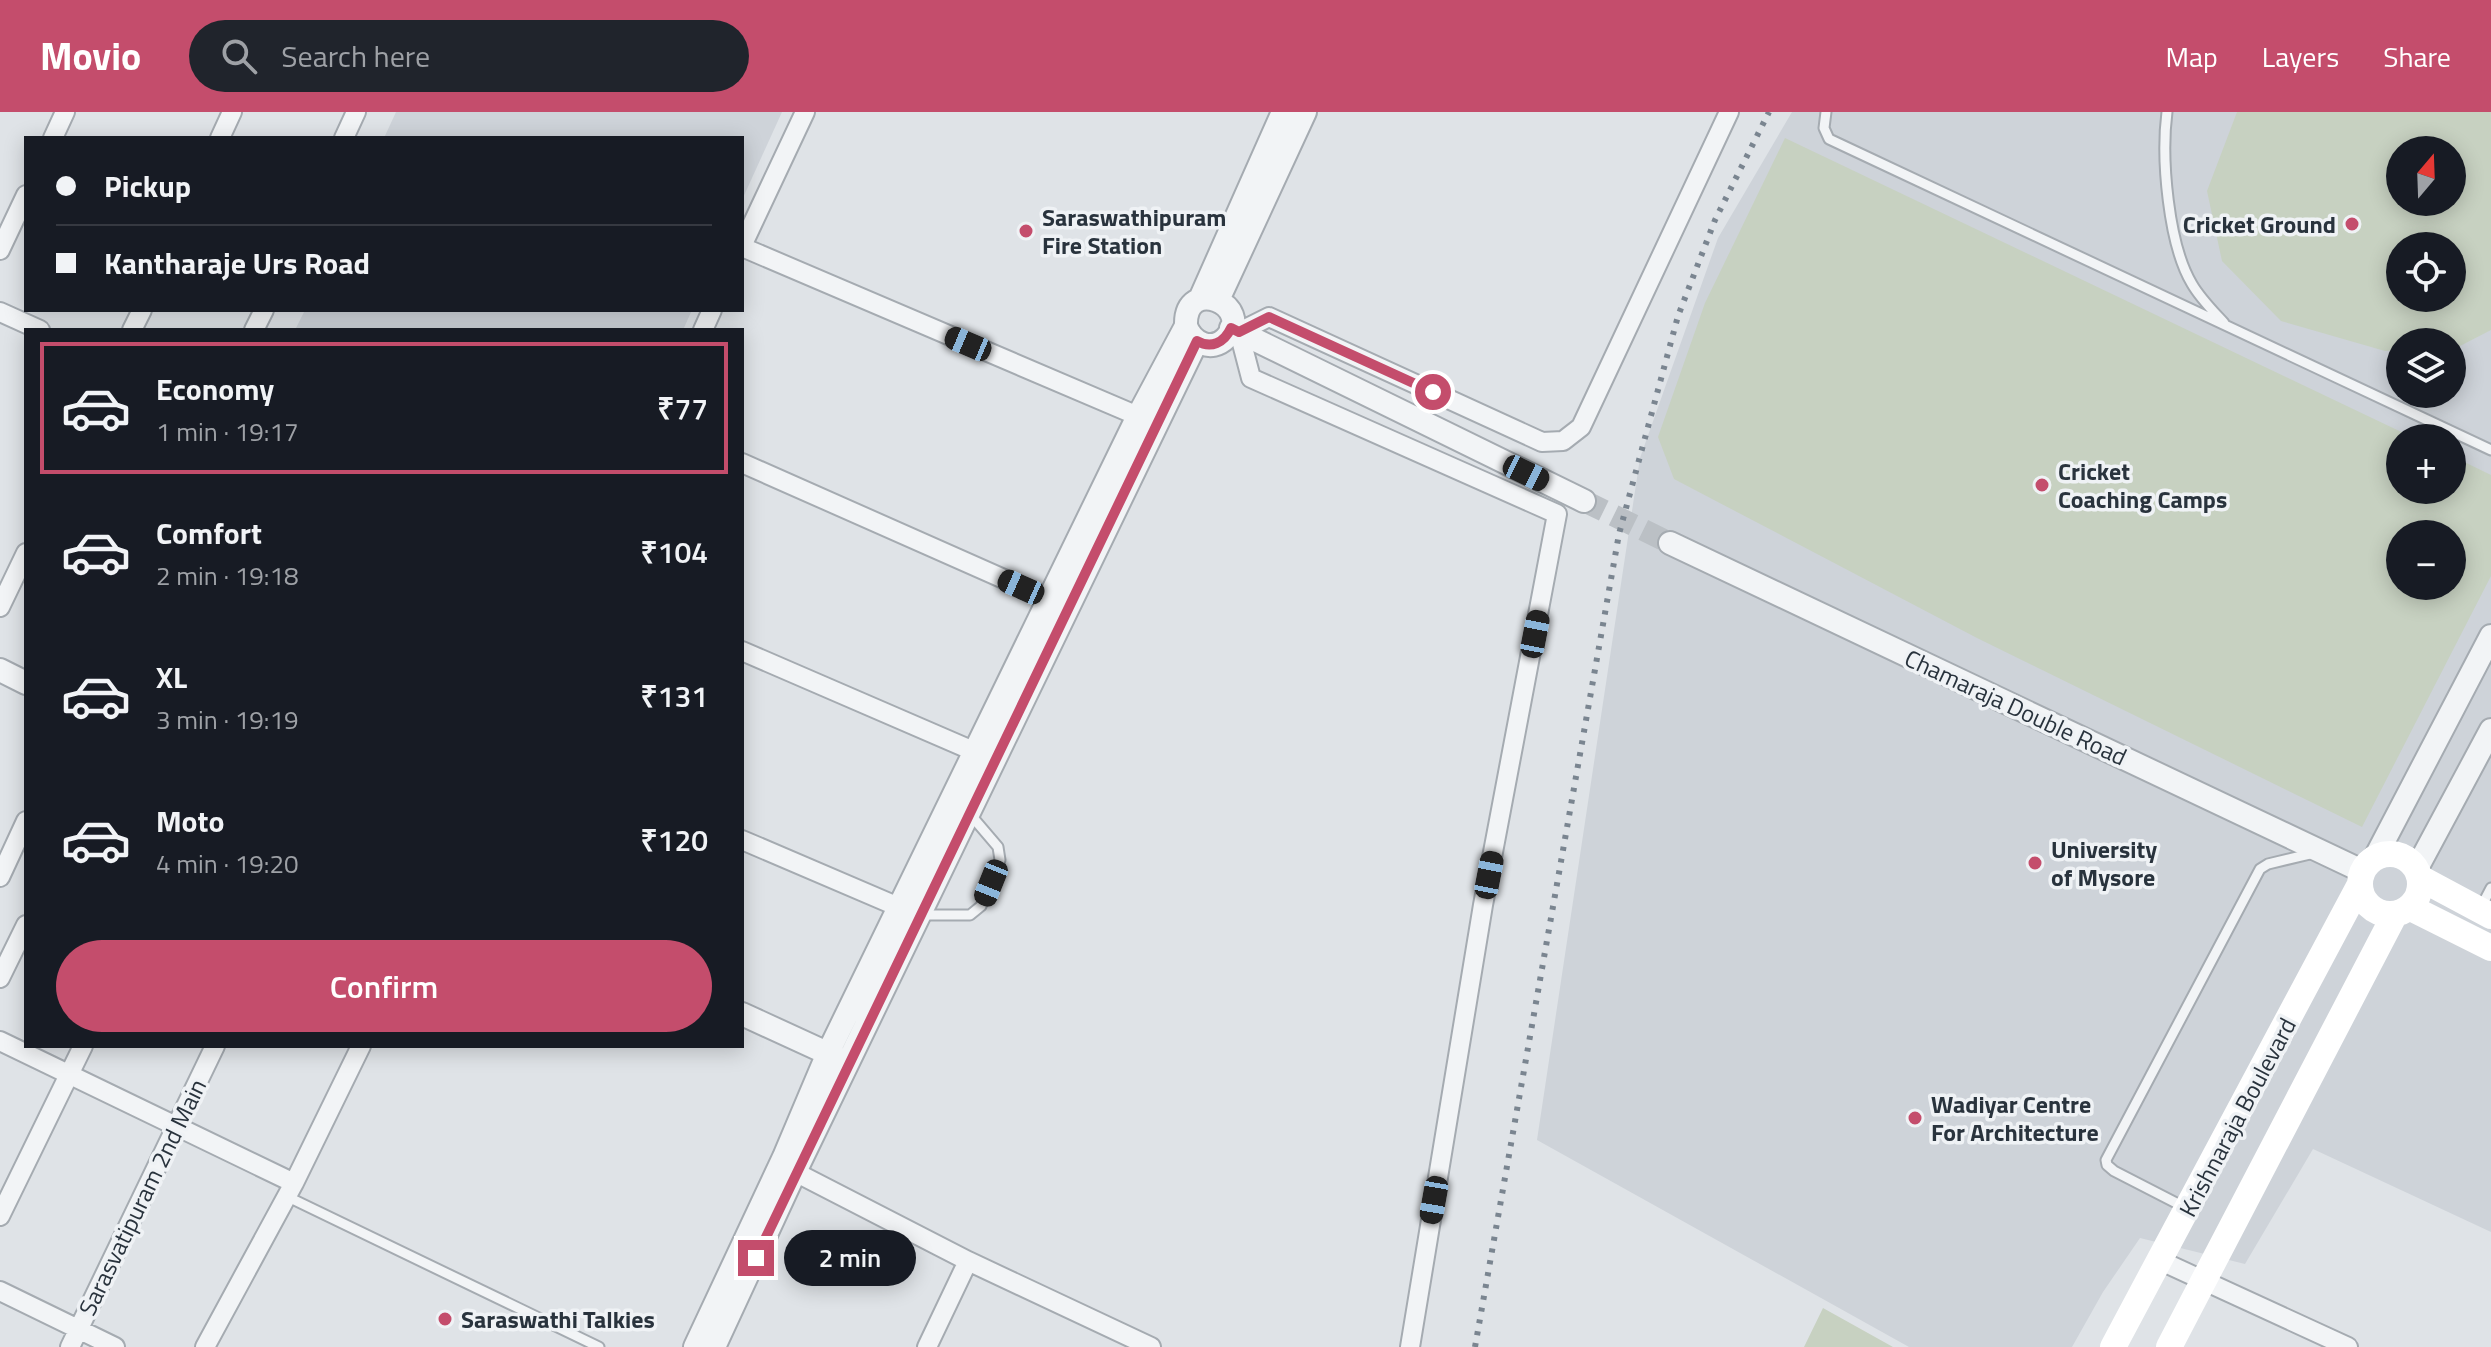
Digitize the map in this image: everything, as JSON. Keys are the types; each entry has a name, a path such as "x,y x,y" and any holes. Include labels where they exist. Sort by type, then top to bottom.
{"main road":[{"path":"2487,905 2419,873 2403,856 2394,853 2366,871 2368,904 2375,911 2402,910 2491,948"},
{"name":"Krishnaraja Boulevard","path":"2113,1347 2366,871"},
{"path":"2402,910 2419,895 2419,873"},
{"name":"Krishnaraja Boulevard","path":"2169,1347 2402,910"}],"street":[{"path":"54,136 65,112"},
{"path":"221,136 232,112"},
{"path":"345,136 356,112"},
{"path":"744,242 805,112"},
{"path":"1209,300 1283,112"},
{"path":"695,1347 784,1157 838,1058 1191,333 1188,310 1209,300 1305,112"},
{"path":"1191,333 1209,345 1216,344 1235,330 1269,317 1542,442 1563,441 1581,427 1729,112"},
{"path":"0,250 24,199"},
{"path":"744,247 1138,416"},
{"path":"1209,300 1228,307 1251,378 1557,514 1483,905 1410,1347"},
{"path":"0,312 36,328"},
{"path":"1235,330 1584,501"},
{"path":"910,911 969,813 984,756 1049,599 1138,416 1191,333"},
{"path":"744,464 1049,599"},
{"name":"Chamaraja Double Road","path":"1670,543 2366,871"},
{"path":"0,607 24,557"},
{"name":"Krishnaraja Boulevard","path":"2366,871 2491,636"},
{"path":"744,652 984,756"},
{"path":"0,670 24,682"},
{"path":"2419,873 2491,730"},
{"path":"0,877 24,825"},
{"path":"744,841 910,911"},
{"path":"0,978 24,929"},
{"path":"744,1015 838,1058"},
{"path":"0,1041 177,1126 290,1189"},
{"path":"0,1216 82,1048"},
{"name":"Sarasvatipuram 2nd Main","path":"70,1347 214,1048"},
{"path":"205,1347 290,1189 360,1048"},
{"path":"714,1347 795,1172 838,1058"},
{"path":"795,1172 968,1261 1151,1347"},
{"path":"934,1345 968,1261"},
{"path":"2161,1261 2348,1347"},
{"path":"0,1291 115,1347"}],"lane":[{"path":"1826,112 1824,128 1829,139 2491,450"},
{"path":"2167,112 2165,164 2178,248 2190,282 2226,326"},
{"path":"910,911 970,915 981,906 1000,860 998,847 969,813"},
{"path":"2189,1209 2114,1171 2106,1160 2260,869 2268,864 2321,852"},
{"path":"290,1189 599,1347"}],"shaded area":[{"path":"396,112 782,112 744,196 744,136 385,136"},
{"name":"University of Mysore","path":"1792,112 2491,112 2491,1232 2313,1149 2245,1264 2140,1238 2103,1292 2072,1347 1909,1347 1537,1140 1640,458 1718,238"},
{"path":"304,312 691,312 684,328 296,328"}],"green space":[{"name":"Cricket Ground","path":"2237,112 2491,112 2491,330 2466,343 2466,328 2386,328 2385,351 2281,321 2222,261 2207,191"},
{"name":"Cricket Coaching Camps","path":"1785,138 2386,425 2386,504 2466,504 2466,463 2491,475 2491,576 2362,827 1977,638 1674,479 1658,437 1705,303"},
{"path":"1823,1308 1893,1347 1804,1347"}],"tunnel":[{"path":"1584,501 1670,543"}],"railway":[{"path":"1475,1347 1619,534 1678,316 1715,220 1769,112"}],"place":[{"name":"Cricket Ground","path":"2352,224"},
{"name":"Saraswathipuram Fire Station","path":"1026,231"},
{"name":"Cricket Coaching Camps","path":"2042,485"},
{"name":"University of Mysore","path":"2035,863"},
{"name":"Wadiyar Centre For Architecture","path":"1915,1118"},
{"name":"Saraswathi Talkies","path":"445,1319"}],"route":[{"path":"756,1258 1197,341 1216,344 1228,335 1231,328 1239,332 1269,317 1433,392"}]}
